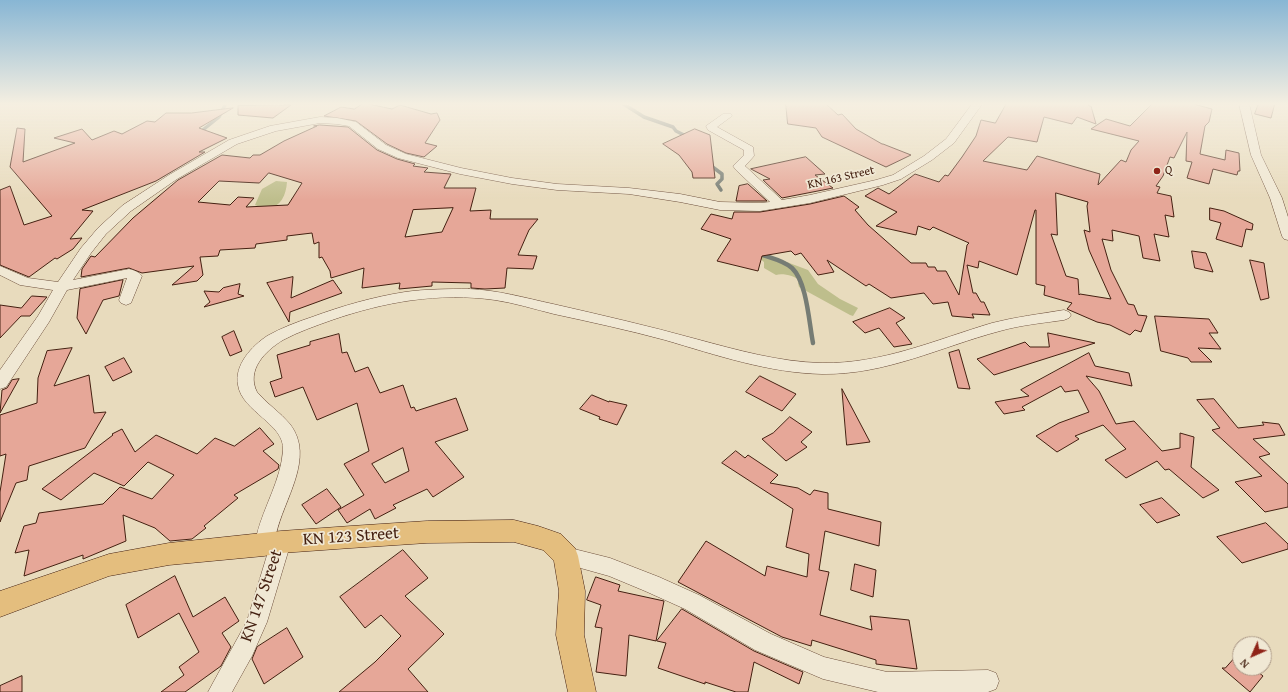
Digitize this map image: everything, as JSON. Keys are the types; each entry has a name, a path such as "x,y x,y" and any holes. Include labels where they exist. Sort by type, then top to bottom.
{"main road":[{"name":"KN 123 Street","path":"0,604 109,565 169,554 272,544 427,532 514,531 538,536 552,542 566,556"},
{"path":"566,556 572,591 570,635 582,692"}],"street":[{"name":"KN 163 Street","path":"0,383 44,319 62,287 102,231 127,208 147,193 233,142 253,135"},
{"name":"KN 163 Street","path":"367,135 382,147 402,156 428,164 512,181 557,187 629,191 680,198 720,206 760,207 865,187 897,177 928,158 950,141 954,135"},
{"path":"725,135 749,149 748,156 740,164 740,168 780,204"},
{"path":"1251,135 1256,155 1276,198 1288,236"},
{"path":"0,270 24,282 62,287 129,273 134,276 126,300"},
{"name":"KN 147 Street","path":"219,692 231,674 252,632 266,593 272,544 269,525 290,467 292,442 288,434 277,421 251,397 246,384 245,372 254,356 270,342 284,334 344,311 392,299 434,294 501,297 605,319 751,360 798,368 845,368 882,364 998,327 1064,315"},
{"path":"566,556 610,567 672,593 692,602 763,642 823,668 886,683 988,681"}],"green space":[{"path":"276,181 287,182 284,196 279,203 268,210 255,205 262,189"},
{"path":"760,252 808,270 818,284 840,299 858,308 853,316 799,287 798,283 800,281 792,276 776,275 764,268 764,262 758,257"}],"building":[{"path":"16,135 25,135 23,162 75,143 54,138 62,135 88,135 92,140 104,135 219,135 227,138 199,152 205,152 156,181 82,210 93,211 70,239 82,238 73,249 57,259 55,258 29,277 0,265 0,190 10,186 24,225 52,216 10,167"},
{"path":"297,135 358,135 377,150 397,159 415,164 413,166 428,168 424,172 451,174 444,188 476,188 470,211 491,210 490,219 538,219 529,230 518,255 537,256 533,269 507,268 505,288 471,288 471,283 432,282 432,286 399,289 400,283 362,288 364,268 331,278 330,271 322,257 319,258 319,242 314,244 312,233 287,236 287,240 256,244 255,248 220,250 218,256 200,257 203,275 197,281 172,285 194,266 142,273 129,268 81,277 82,269 91,256 95,257 133,218 178,180 222,155 250,158 253,155 260,155","holes":["269,173 302,183 288,205 246,207 254,198 238,197 230,205 198,202 219,181 259,183","453,208 442,232 405,237 413,210"]},
{"path":"375,135 430,135 425,143 437,146 424,157 406,153 387,144"},
{"path":"682,135 710,135 715,178 693,178 692,172 679,155 663,144"},
{"path":"821,135 867,135 882,144 911,155 886,167"},
{"path":"1039,135 1037,142 1008,137 983,161 1027,170 1037,156 1100,174 1098,185 1121,160 1126,162 1131,150 1139,141 1116,135 1185,135 1174,158 1170,157 1163,176 1156,186 1160,187 1157,193 1171,196 1174,217 1165,215 1169,237 1154,234 1160,261 1143,258 1139,236 1112,230 1113,241 1102,239 1111,270 1128,304 1134,305 1138,315 1147,316 1141,332 1135,330 1130,335 1110,325 1097,322 1067,309 1072,303 1044,295 1045,286 1036,284 1036,210 1017,275 979,261 978,268 967,265 973,293 976,293 981,302 984,302 990,315 972,314 974,318 952,316 948,302 933,304 924,293 891,298 869,284 866,286 827,260 834,272 818,275 801,253 795,255 791,251 762,256 758,271 717,261 731,239 701,229 711,214 732,219 734,212 760,212 810,204 844,196 859,207 855,210 868,225 911,263 926,263 928,267 935,267 937,271 946,271 959,295 967,245 969,243 933,227 930,230 918,226 916,235 876,226 897,212 865,196 878,188 889,194 915,174 939,182 945,175 948,176 976,136","holes":["1056,193 1088,202 1087,206 1090,232 1084,230 1089,250 1111,299 1079,295 1078,279 1066,276 1051,234 1057,235"]},
{"path":"1187,135 1203,135 1200,154 1225,160 1226,150 1239,153 1240,171 1238,171 1237,175 1213,169 1209,184 1187,178 1192,162 1186,161"},
{"path":"806,157 825,174 815,175 833,188 782,198 763,180 770,179 751,169"},
{"path":"748,184 767,201 736,201 739,186"},
{"path":"1210,208 1224,211 1253,224 1252,230 1246,229 1242,247 1216,239 1221,223 1210,220"},
{"path":"1192,251 1206,253 1213,272 1195,268"},
{"path":"1250,260 1264,263 1269,298 1261,300"},
{"path":"293,277 291,298 333,280 342,293 290,312 289,322 267,283"},
{"path":"123,280 119,296 103,300 86,334 77,318 80,289"},
{"path":"240,284 238,294 244,296 204,307 210,302 204,291 219,292 223,288"},
{"path":"32,296 47,297 30,316 21,316 0,338 0,305 21,308"},
{"path":"890,308 905,318 896,323 912,344 894,347 879,328 865,333 853,322"},
{"path":"1155,316 1209,319 1218,333 1209,333 1221,349 1198,348 1212,362 1191,362 1188,358 1161,351"},
{"path":"234,331 242,351 230,356 222,337"},
{"path":"1048,333 1095,343 994,375 977,359 1025,342 1030,347 1049,347"},
{"path":"339,334 342,353 347,352 355,372 368,367 380,393 403,385 411,408 414,407 416,411 456,398 468,430 435,442 464,477 433,497 427,489 393,505 396,508 375,519 370,509 347,523 338,510 364,495 344,464 369,451 357,403 317,420 303,387 275,397 270,382 282,378 277,355 310,345 310,342","holes":["403,448 409,471 385,483 372,464"]},
{"path":"72,348 54,386 89,375 94,413 106,412 85,448 29,466 27,480 16,483 0,522 0,492 6,454 0,456 0,415 37,403 38,378 47,351"},
{"path":"959,350 970,389 958,388 949,353"},
{"path":"1089,353 1095,366 1129,373 1132,386 1086,376 1099,391 1116,424 1134,421 1162,451 1180,448 1180,433 1194,437 1191,467 1219,490 1203,498 1169,469 1165,470 1157,461 1126,478 1105,460 1126,449 1103,425 1075,436 1079,439 1057,452 1036,436 1059,423 1089,412 1078,390 1065,392 1061,386 1022,407 1025,410 1004,414 995,402 1029,396 1021,390"},
{"path":"124,358 132,372 113,381 105,367"},
{"path":"760,376 796,394 782,411 746,392"},
{"path":"19,379 0,413 2,390 7,388 12,380"},
{"path":"842,389 870,442 847,445"},
{"path":"592,395 609,402 627,405 617,425 599,419 600,417 580,409"},
{"path":"1214,399 1238,428 1264,425 1262,422 1279,424 1285,435 1253,439 1270,454 1259,457 1288,484 1288,507 1265,512 1235,482 1262,476 1212,430 1220,428 1197,400"},
{"path":"790,417 812,432 801,442 807,447 786,461 762,439 773,433"},
{"path":"260,428 274,444 263,451 279,465 278,469 234,495 238,498 204,526 206,528 192,539 170,541 155,528 123,515 126,541 83,559 83,555 24,576 29,550 15,553 24,526 36,523 39,513 103,504 120,487 152,499 174,475 148,462 124,486 94,473 61,500 42,489 113,435 112,434 122,429 135,452 156,435 197,454 215,438 234,446"},
{"path":"736,451 745,458 748,455 778,475 770,483 798,488 810,495 814,490 828,493 828,509 881,522 879,546 825,531 819,570 829,572 820,615 872,630 870,616 909,620 917,669 876,664 876,660 812,640 811,646 782,637 678,582 706,541 765,576 767,566 807,577 809,554 786,547 793,509 722,463"},
{"path":"327,489 341,507 316,524 302,505"},
{"path":"1162,498 1180,515 1157,523 1140,505"},
{"path":"1266,523 1288,544 1288,549 1242,563 1217,537"},
{"path":"403,550 428,578 405,596 444,634 408,669 428,692 339,692 375,662 401,636 381,615 365,628 340,597"},
{"path":"855,564 876,570 873,597 851,590"},
{"path":"175,576 193,617 225,597 239,621 222,633 231,647 221,666 185,692 161,692 184,675 179,667 199,652 179,613 138,638 126,605"},
{"path":"596,577 620,585 618,591 664,601 656,641 629,635 626,676 596,672 602,628 595,627 601,605 587,600"},
{"path":"682,609 754,651 803,672 799,684 754,662 748,692 736,692 705,682 705,684 658,668 666,643 657,641"},
{"path":"287,628 303,657 264,684 252,659 257,647"},
{"path":"1232,661 1232,676 1263,676 1250,692 1222,668 1225,668"},
{"path":"22,676 22,692 0,692 0,686"}],"waterway":[{"path":"710,165 722,174 722,179 717,184 721,190"},
{"path":"760,254 785,263 797,274 801,283 809,314 813,343"}],"place":[{"name":"Q","path":"1157,171"}]}
